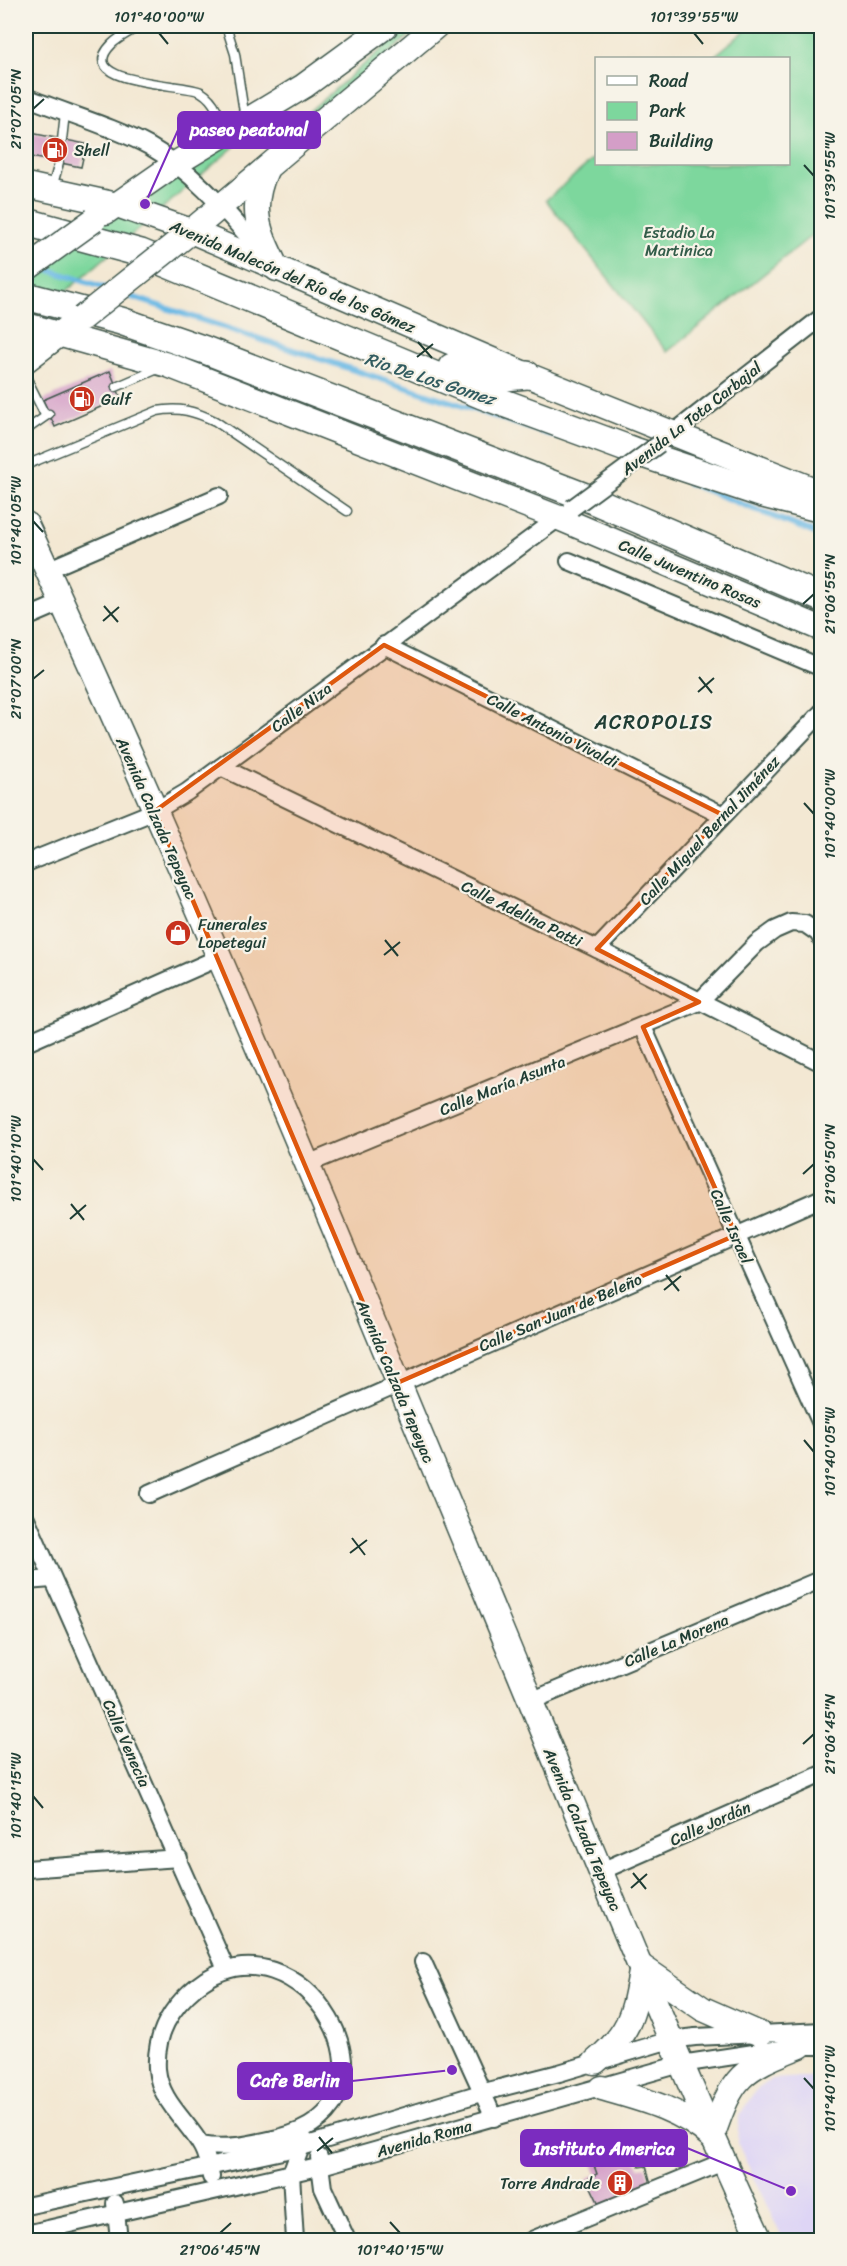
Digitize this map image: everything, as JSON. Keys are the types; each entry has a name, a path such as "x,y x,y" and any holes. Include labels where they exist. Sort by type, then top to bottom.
{"main road":[{"path":"26,222 141,253 482,395 634,451 763,494 822,509"},
{"path":"141,253 168,256 198,264 458,369 496,378 527,375"},
{"path":"26,296 121,321 205,350 593,500 822,598"}],"street":[{"path":"26,269 175,164 304,86 386,26"},
{"path":"26,360 222,206 436,26"},
{"path":"26,97 149,146 175,164 222,206 277,269"},
{"path":"266,170 257,189 256,217 277,269"},
{"name":"Avenida Malecón del Río de los Gómez","path":"26,185 117,205 277,269 527,375 666,439 822,493"},
{"name":"Avenida La Tota Carbajal","path":"566,513 666,439 822,317"},
{"path":"26,325 168,365 566,513"},
{"path":"47,570 219,496"},
{"name":"Calle Juventino Rosas","path":"566,513 822,629"},
{"name":"Calle Niza","path":"26,863 155,811 187,792 566,513"},
{"name":"Avenida Calzada Tepeyac","path":"26,524 155,811 218,958 531,1701 599,1872 642,1967 670,2040 712,2137 760,2241"},
{"path":"569,561 822,668"},
{"path":"26,618 61,603"},
{"name":"Calle Antonio Vivaldi","path":"384,645 723,815"},
{"name":"Calle Miguel Bernal Jiménez","path":"597,949 822,712"},
{"name":"Calle Adelina Patti","path":"221,767 597,949 822,1062"},
{"path":"699,1002 757,943 791,923 805,924 818,933 822,940"},
{"path":"26,1043 218,958"},
{"name":"Calle María Asunta","path":"305,1165 699,1002"},
{"name":"Calle Israel","path":"643,1027 736,1235 814,1387 822,1425"},
{"name":"Calle San Juan de Beleño","path":"149,1494 822,1198"},
{"name":"Calle Venecia","path":"26,1518 179,1858 226,1969"},
{"path":"26,1581 52,1579"},
{"name":"Calle La Morena","path":"531,1701 822,1579"},
{"name":"Calle Jordán","path":"599,1872 822,1774"},
{"path":"26,1869 179,1858"},
{"path":"423,1962 484,2091 494,2118"},
{"path":"201,2145 225,2149 290,2135 308,2127 327,2112 336,2100 342,2085 344,2061 333,2023 313,1997 287,1977 270,1970 247,1966 226,1969 197,1986 172,2010 159,2041 158,2071 162,2089 180,2119 201,2145 214,2190"},
{"path":"596,2062 616,2044 626,2031 634,2011 642,1967 703,2009 760,2034"},
{"name":"Avenida Roma","path":"26,2206 301,2147 484,2091 670,2040 822,2031"},
{"path":"602,2088 670,2110 699,2125 712,2137 723,2103 735,2082 752,2066 811,2046"},
{"name":"Avenida Roma","path":"26,2234 318,2167 681,2064 811,2046"},
{"path":"296,2241 291,2174 308,2127"},
{"path":"319,2141 318,2167 323,2188 347,2241"},
{"path":"532,2241 723,2162"},
{"path":"114,2187 119,2241"}],"lane":[{"path":"139,26 113,43 106,51 103,59 106,68 122,79 186,87 201,92 235,128"},
{"path":"226,26 235,54 235,128"},
{"path":"62,140 65,113"},
{"path":"51,191 59,163"},
{"path":"116,387 168,365"},
{"path":"26,377 47,415 26,430"},
{"path":"26,465 157,411 176,408 195,411 215,421 347,511"}],"highlighted area":[{"path":"384,645 723,815 597,949 699,1002 643,1027 736,1235 397,1383 155,811"}],"shaded area":[{"path":"821,2076 821,2240 783,2240 737,2142 739,2116 755,2091 772,2079"}],"green space":[{"path":"369,26 401,26 250,133 26,326 26,275"},
{"path":"409,26 421,26 309,121 305,115"},
{"name":"Estadio La Martinica","path":"751,26 821,26 821,228 667,352 546,200 595,158 595,165 790,165 790,57 713,57"}],"building":[{"name":"Shell","path":"26,132 86,144 81,167 26,156"},
{"name":"Gulf","path":"110,371 121,398 55,427 43,400"},
{"name":"Torre Andrade","path":"622,2150 624,2160 635,2157 639,2167 646,2166 652,2187 601,2208 587,2179 597,2174 592,2160"}],"waterway":[{"name":"Rio De Los Gomez","path":"40,267 108,289"},
{"name":"Rio De Los Gomez","path":"123,294 558,437"},
{"name":"Rio De Los Gomez","path":"689,483 822,536"}],"place":[{"name":"Shell","path":"55,150"},
{"name":"paseo peatonal","path":"145,204"},
{"name":"Gulf","path":"82,399"},
{"name":"Funerales Lopetegui","path":"178,933"},
{"name":"Cafe Berlin","path":"452,2070"},
{"name":"Torre Andrade","path":"620,2183"},
{"name":"Instituto America","path":"791,2191"}],"district":[{"name":"ACROPOLIS","path":"654,722"}]}
